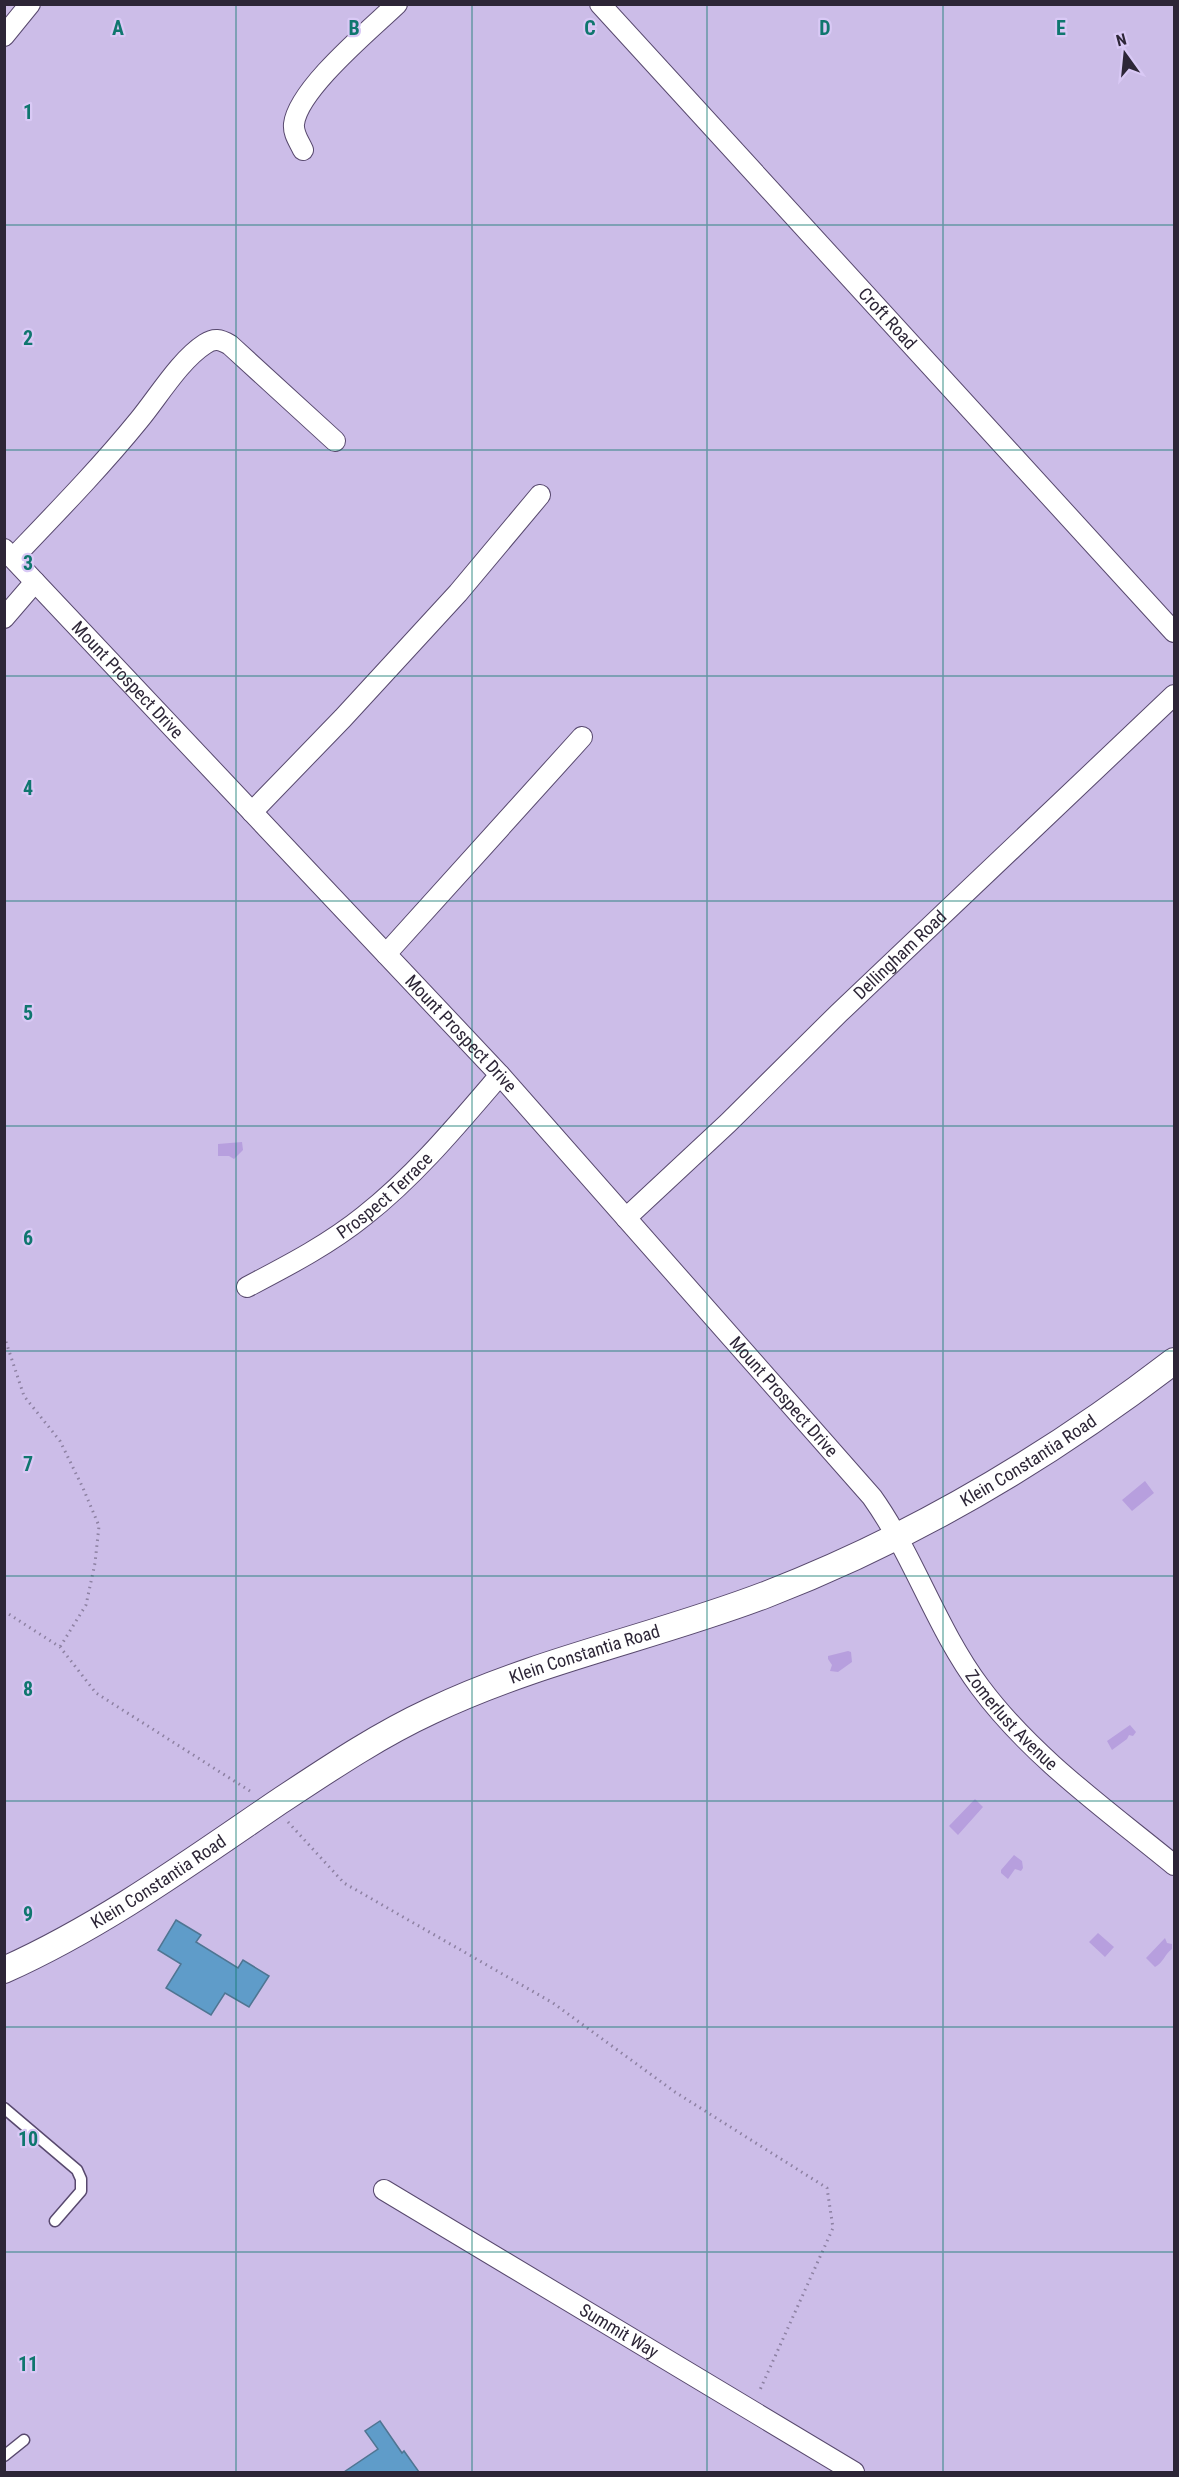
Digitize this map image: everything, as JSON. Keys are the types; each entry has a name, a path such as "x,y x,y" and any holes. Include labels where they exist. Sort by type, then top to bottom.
{"street":[{"path":"4,36 30,4"},
{"path":"303,150 294,130 297,114 303,103 327,72 397,4"},
{"name":"Croft Road","path":"600,4 1174,632"},
{"path":"9,554 94,474 184,364 202,345 212,340 220,339 230,345 335,441"},
{"path":"252,812 343,718 458,593 540,495"},
{"name":"Mount Prospect Drive","path":"9,554 500,1075 872,1497 897,1536"},
{"path":"4,618 35,582"},
{"name":"Dellingham Road","path":"626,1218 1174,695"},
{"path":"386,954 582,737"},
{"name":"Prospect Terrace","path":"247,1287 328,1242 365,1216 416,1169 500,1075"},
{"name":"Klein Constantia Road","path":"4,1970 63,1941 104,1917 370,1743 448,1703 494,1684 767,1594 897,1536 979,1493 1076,1434 1174,1361"},
{"name":"Zomerlust Avenue","path":"897,1536 924,1593 980,1687 1032,1745 1078,1787 1174,1865"},
{"name":"Summit Way","path":"384,2190 854,2472"}],"lane":[{"path":"4,2108 77,2170 81,2180 81,2191 55,2221"},
{"path":"4,2456 24,2440"}],"path":[{"path":"4,1336 24,1396 60,1442 99,1526 95,1563 86,1605 60,1647"},
{"path":"4,1611 60,1647 96,1693 273,1806 344,1883 553,2003 675,2092 827,2188 833,2228 750,2410"}],"shaded area":[{"path":"242,1142 243,1150 234,1159 229,1156 218,1156 218,1144"},
{"path":"1145,1481 1154,1493 1132,1511 1122,1500"},
{"path":"851,1652 852,1662 838,1672 830,1671 832,1665 828,1656"},
{"path":"1130,1725 1136,1732 1112,1750 1107,1741"},
{"path":"975,1799 983,1807 958,1835 949,1826"},
{"path":"1014,1855 1022,1861 1023,1868 1021,1871 1015,1869 1008,1879 1001,1873 1001,1870"},
{"path":"1098,1933 1114,1947 1105,1957 1089,1942"},
{"path":"1165,1938 1167,1943 1172,1944 1172,1949 1155,1967 1146,1958"}],"building":[{"path":"176,1920 201,1935 196,1942 238,1968 243,1960 269,1976 249,2007 225,1993 211,2015 166,1988 181,1964 158,1950"},
{"path":"380,2421 402,2453 404,2451 419,2472 344,2472 378,2449 365,2431"}]}
